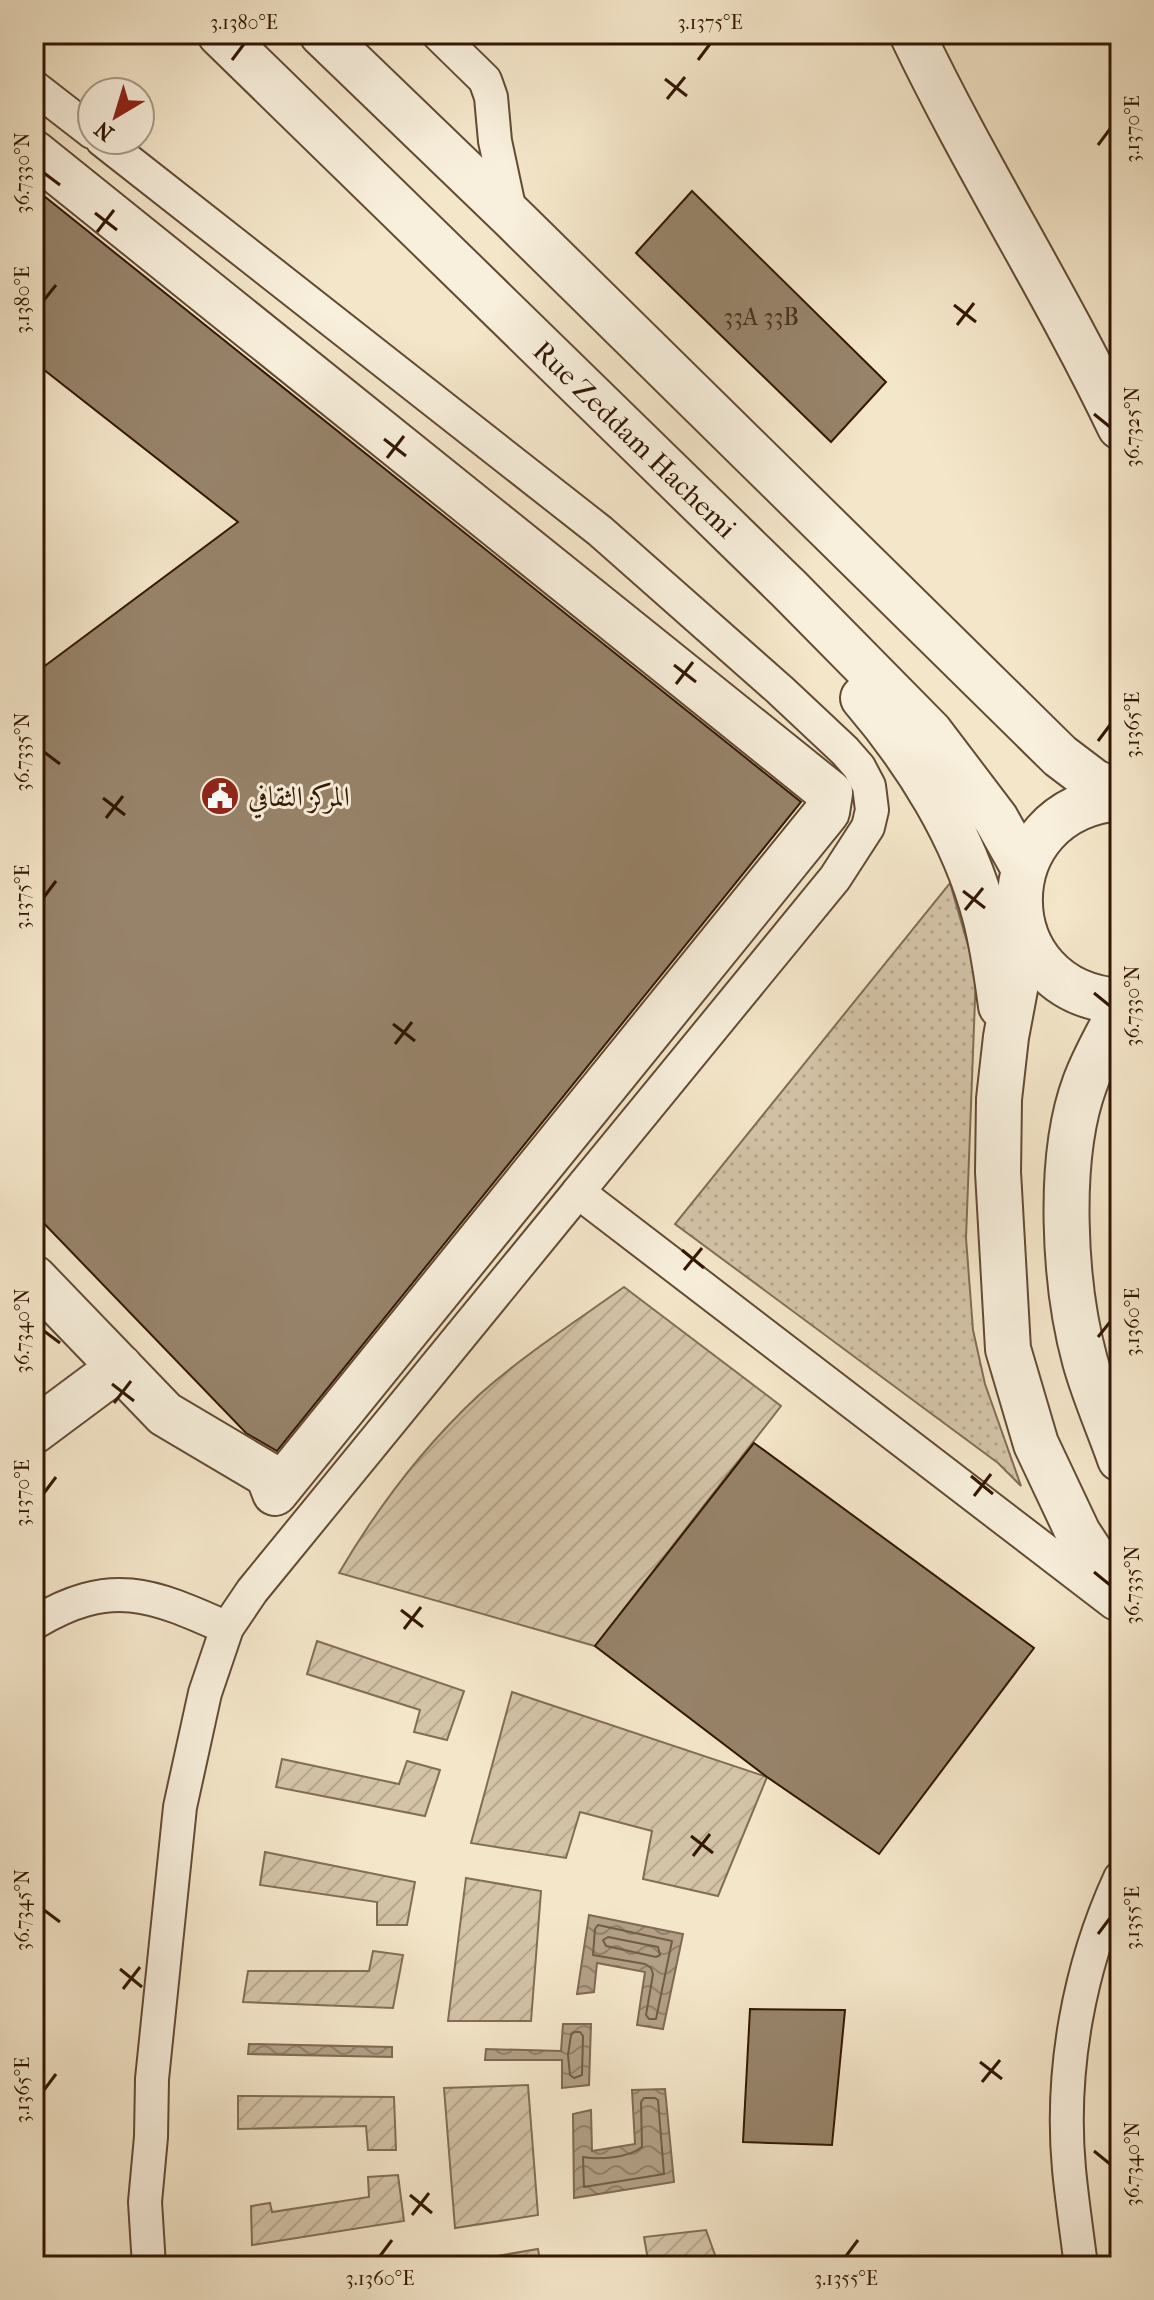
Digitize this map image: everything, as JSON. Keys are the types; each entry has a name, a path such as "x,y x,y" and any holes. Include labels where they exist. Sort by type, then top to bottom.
{"street":[{"name":"Rue Zeddam Hachemi","path":"220,34 789,589 930,732 996,819 1023,867"},
{"path":"322,34 1060,756 1093,781 1120,796"},
{"path":"912,34 1086,356 1120,427"},
{"path":"34,153 830,793 827,812 275,1493 268,1475 165,1414 34,1278"},
{"path":"789,589 793,606 809,638 890,730 925,782 945,819 984,913 1006,1037"},
{"path":"1120,796 1101,799 1068,812 1041,836 1023,867 1019,902 1025,936 1038,959 1055,978 1075,991 1100,1000 1120,1001"},
{"path":"1025,936 1006,1037 999,1099 998,1172 1008,1349 1036,1444 1078,1533 1120,1597"},
{"path":"1120,1011 1084,1084 1070,1147 1067,1234 1073,1305 1085,1362 1120,1459"},
{"path":"34,1431 120,1367"}],"lane":[{"path":"438,34 485,80 491,97 495,141 511,216"},
{"path":"34,87 76,120"},
{"path":"122,156 600,531 845,751 859,767 869,786 872,810 868,827 855,850 252,1591 227,1628 205,1693 178,1823 152,2079 145,2202 149,2266"},
{"path":"578,1192 1120,1608"},
{"path":"34,1623 58,1608 87,1597 118,1594 149,1597 178,1606 227,1628"},
{"path":"1081,2266 1069,2168 1071,2051 1093,1947 1120,1878"}],"shaded area":[{"path":"950,883 976,973 966,1238 973,1330 985,1384 1021,1486 998,1463 675,1224"},
{"path":"624,1287 781,1406 595,1646 339,1573 403,1478 440,1434 515,1365"},
{"path":"317,1641 464,1691 447,1740 414,1732 420,1710 307,1674"},
{"path":"512,1692 767,1777 718,1896 643,1879 652,1831 580,1812 566,1858 471,1843"},
{"path":"282,1759 399,1784 407,1761 440,1770 425,1816 276,1787"},
{"path":"265,1852 415,1882 407,1925 377,1925 377,1902 260,1885"},
{"path":"466,1878 541,1891 531,2021 448,2021"},
{"path":"373,1951 403,1955 393,2008 243,2002 248,1971 369,1971"},
{"path":"528,2085 538,2215 455,2228 444,2088"},
{"path":"238,2096 394,2097 396,2150 368,2150 366,2126 238,2129"},
{"path":"398,2175 404,2221 252,2245 251,2206 270,2203 272,2212 369,2197 368,2177"},
{"path":"706,2230 719,2266 649,2266 644,2237"},
{"path":"538,2249 541,2266 463,2266 462,2262"}],"water":[{"path":"589,1915 683,1934 663,2029 637,2025 645,1972 597,1963 594,1992 577,1994"},
{"path":"563,2024 591,2024 589,2085 562,2088 562,2060 485,2060 486,2049 561,2051"},
{"path":"249,2044 392,2047 392,2057 248,2054"},
{"path":"665,2089 674,2182 574,2198 573,2114 591,2110 592,2151 635,2144 632,2090"}],"building":[{"path":"34,188 801,802 277,1451 246,1433 34,1213 34,674 238,522 34,362"},
{"path":"692,191 886,382 831,442 636,253"},
{"path":"754,1443 1034,1648 879,1854 767,1777 595,1646"},
{"path":"750,2009 845,2010 832,2145 743,2142"}],"place":[{"name":"المركز الثقافي","path":"220,796"}]}
